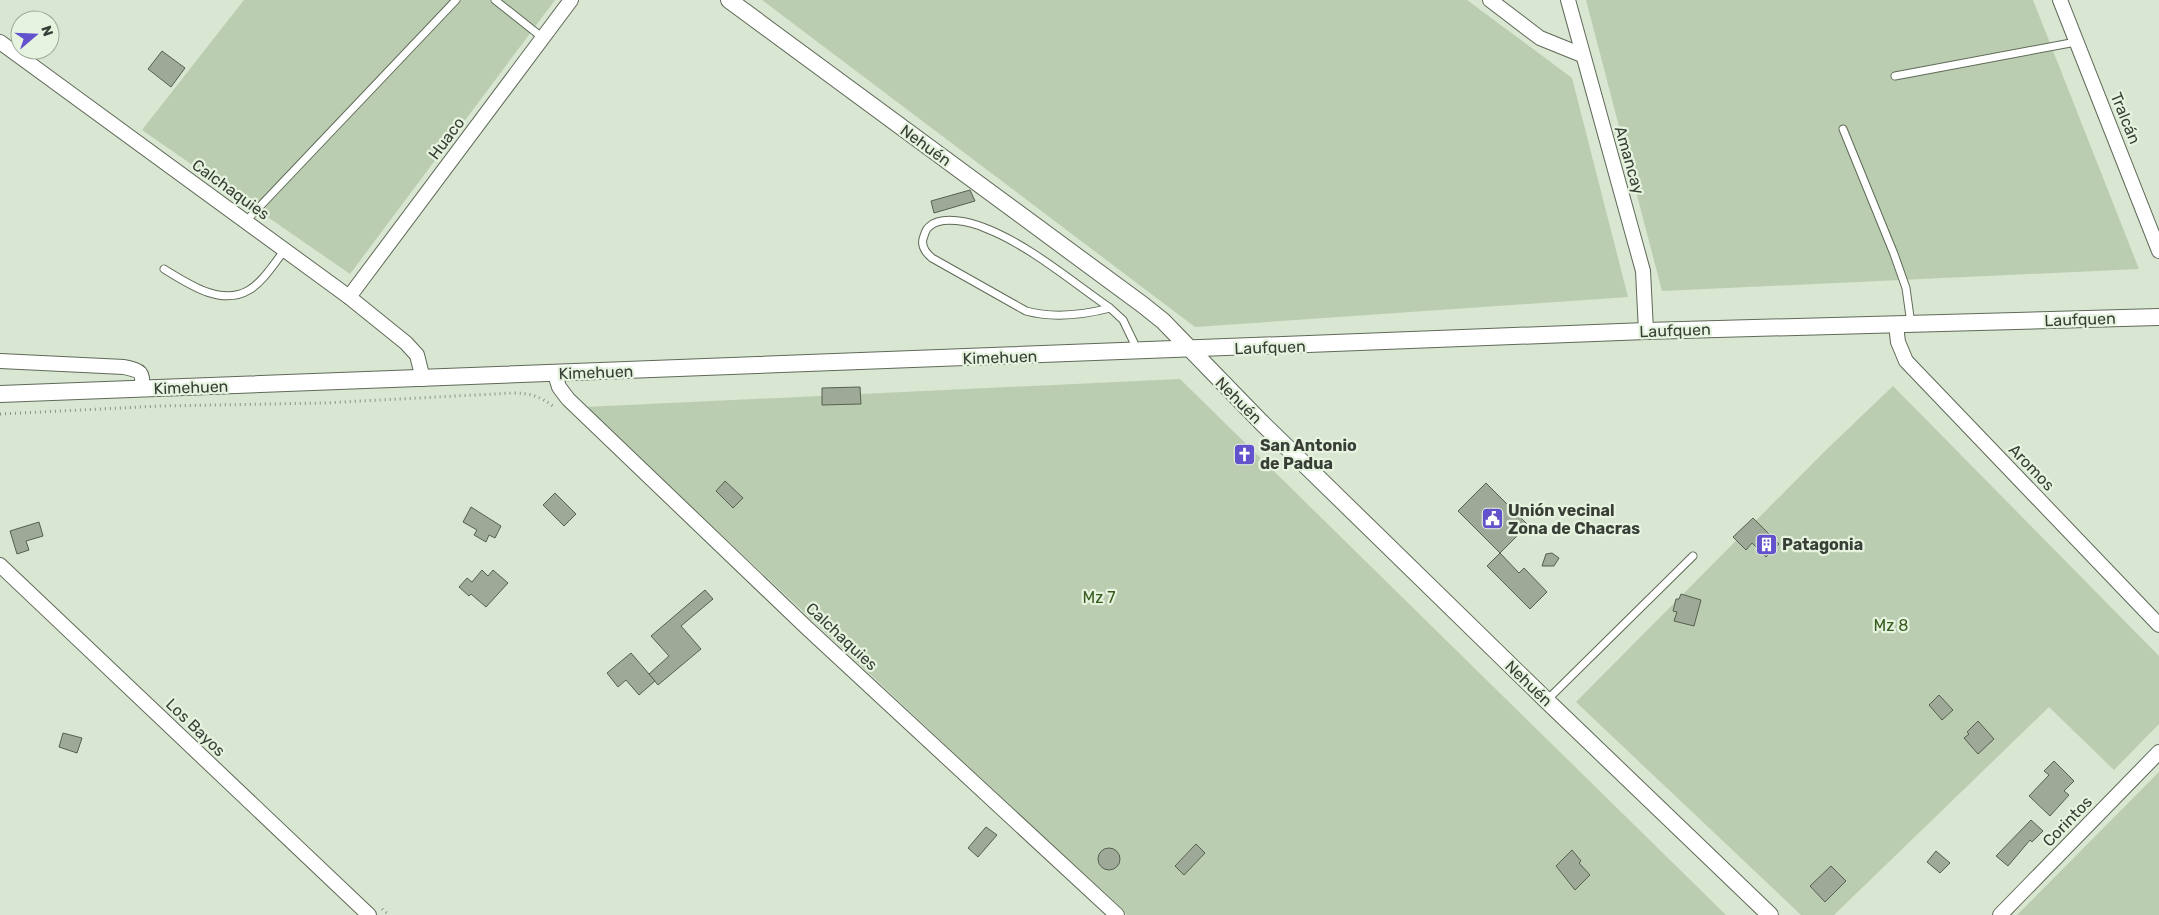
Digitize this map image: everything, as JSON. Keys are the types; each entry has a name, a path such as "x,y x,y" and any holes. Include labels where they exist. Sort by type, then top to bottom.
{"street":[{"name":"Huaco","path":"349,297 571,0"},
{"name":"Nehuén","path":"729,0 1143,305 1546,700 1770,915"},
{"path":"1490,0 1540,38 1582,55"},
{"name":"Amancay","path":"1568,0 1643,271 1646,331"},
{"name":"Tralcán","path":"2060,0 2159,251"},
{"name":"Calchaquies","path":"0,42 349,297 406,343 417,355 423,379"},
{"name":"Laufquen","path":"1191,350 1646,331 2159,317"},
{"name":"Aromos","path":"1903,324 1898,342 1906,361 2159,625"},
{"name":"Kimehuen","path":"0,394 1191,350"},
{"path":"0,361 124,367 138,370 143,375 142,388"},
{"name":"Calchaquies","path":"554,374 559,387 575,406 814,634 1117,915"},
{"name":"Los Bayos","path":"0,565 369,915"},
{"name":"Corintos","path":"2000,915 2159,752"}],"lane":[{"path":"246,221 456,0"},
{"path":"495,0 543,38"},
{"path":"1894,76 2076,42"},
{"path":"1843,129 1906,288 1903,324"},
{"path":"1110,308 1093,313 1041,315 1026,311 932,258 925,252 922,244 926,230 931,224 947,221 984,228 1015,242 1110,308 1123,320 1138,352"},
{"path":"164,269 200,290 217,294 238,294 249,290 259,281 285,250"},
{"path":"1546,700 1693,556"}],"path":[{"path":"0,414 162,406 324,403 512,393 532,393 544,399 560,412"}],"green space":[{"path":"244,0 555,0 350,274 142,130"},
{"path":"762,0 1467,0 1572,78 1628,297 1195,327"},
{"path":"1586,0 2033,0 2139,269 1662,291"},
{"name":"Mz 7","path":"1180,379 1726,915 1127,915 585,407"},
{"name":"Mz 8","path":"1893,386 2159,656 2159,724 2114,770 2049,707 1834,915 1801,915 1576,702 1825,451"},
{"path":"2159,772 2159,915 2017,915"}],"building":[{"path":"162,51 185,68 171,87 148,69"},
{"path":"970,190 975,201 934,213 931,201"},
{"path":"860,387 861,404 822,405 822,388"},
{"path":"725,481 743,498 733,508 716,491"},
{"path":"1486,483 1528,525 1500,553 1458,511"},
{"path":"555,493 576,514 564,526 543,505"},
{"path":"471,507 501,526 495,538 489,535 486,542 474,535 477,530 463,522"},
{"name":"Patagonia","path":"1753,518 1779,544 1766,557 1752,543 1746,550 1733,537"},
{"path":"39,522 43,536 26,541 29,550 17,554 10,531"},
{"path":"1500,553 1519,573 1524,568 1547,592 1530,609 1487,566"},
{"path":"1552,553 1559,558 1554,566 1542,566 1546,554"},
{"path":"482,570 488,576 493,570 508,583 486,607 471,594 469,596 459,587 467,578 472,582"},
{"path":"705,590 713,599 681,626 701,649 658,685 649,674 669,656 651,636"},
{"path":"1681,594 1701,600 1694,626 1674,621 1677,612 1673,611 1676,599 1679,599"},
{"path":"631,653 655,681 639,695 626,680 618,687 607,673"},
{"path":"1939,695 1953,710 1942,720 1929,705"},
{"path":"1978,721 1994,739 1978,754 1964,738"},
{"path":"63,733 82,738 77,753 59,747"},
{"path":"2054,761 2074,781 2064,791 2069,795 2050,816 2029,796 2049,775 2044,771"},
{"path":"2031,820 2043,831 2032,842 2030,840 2008,866 1996,856"},
{"path":"986,827 997,835 978,857 968,848"},
{"path":"1196,844 1205,853 1184,875 1175,866"},
{"path":"1109,848 1117,851 1120,859 1117,867 1109,870 1101,867 1098,859 1101,851"},
{"path":"1572,850 1581,861 1579,863 1590,875 1575,890 1556,866"},
{"path":"1936,851 1950,863 1940,873 1927,862"},
{"path":"1831,866 1846,881 1825,902 1810,886"}],"place":[{"name":"San Antonio de Padua","path":"1244,454"},
{"name":"Unión vecinal Zona de Chacras","path":"1492,519"},
{"name":"Patagonia","path":"1766,544"}]}
